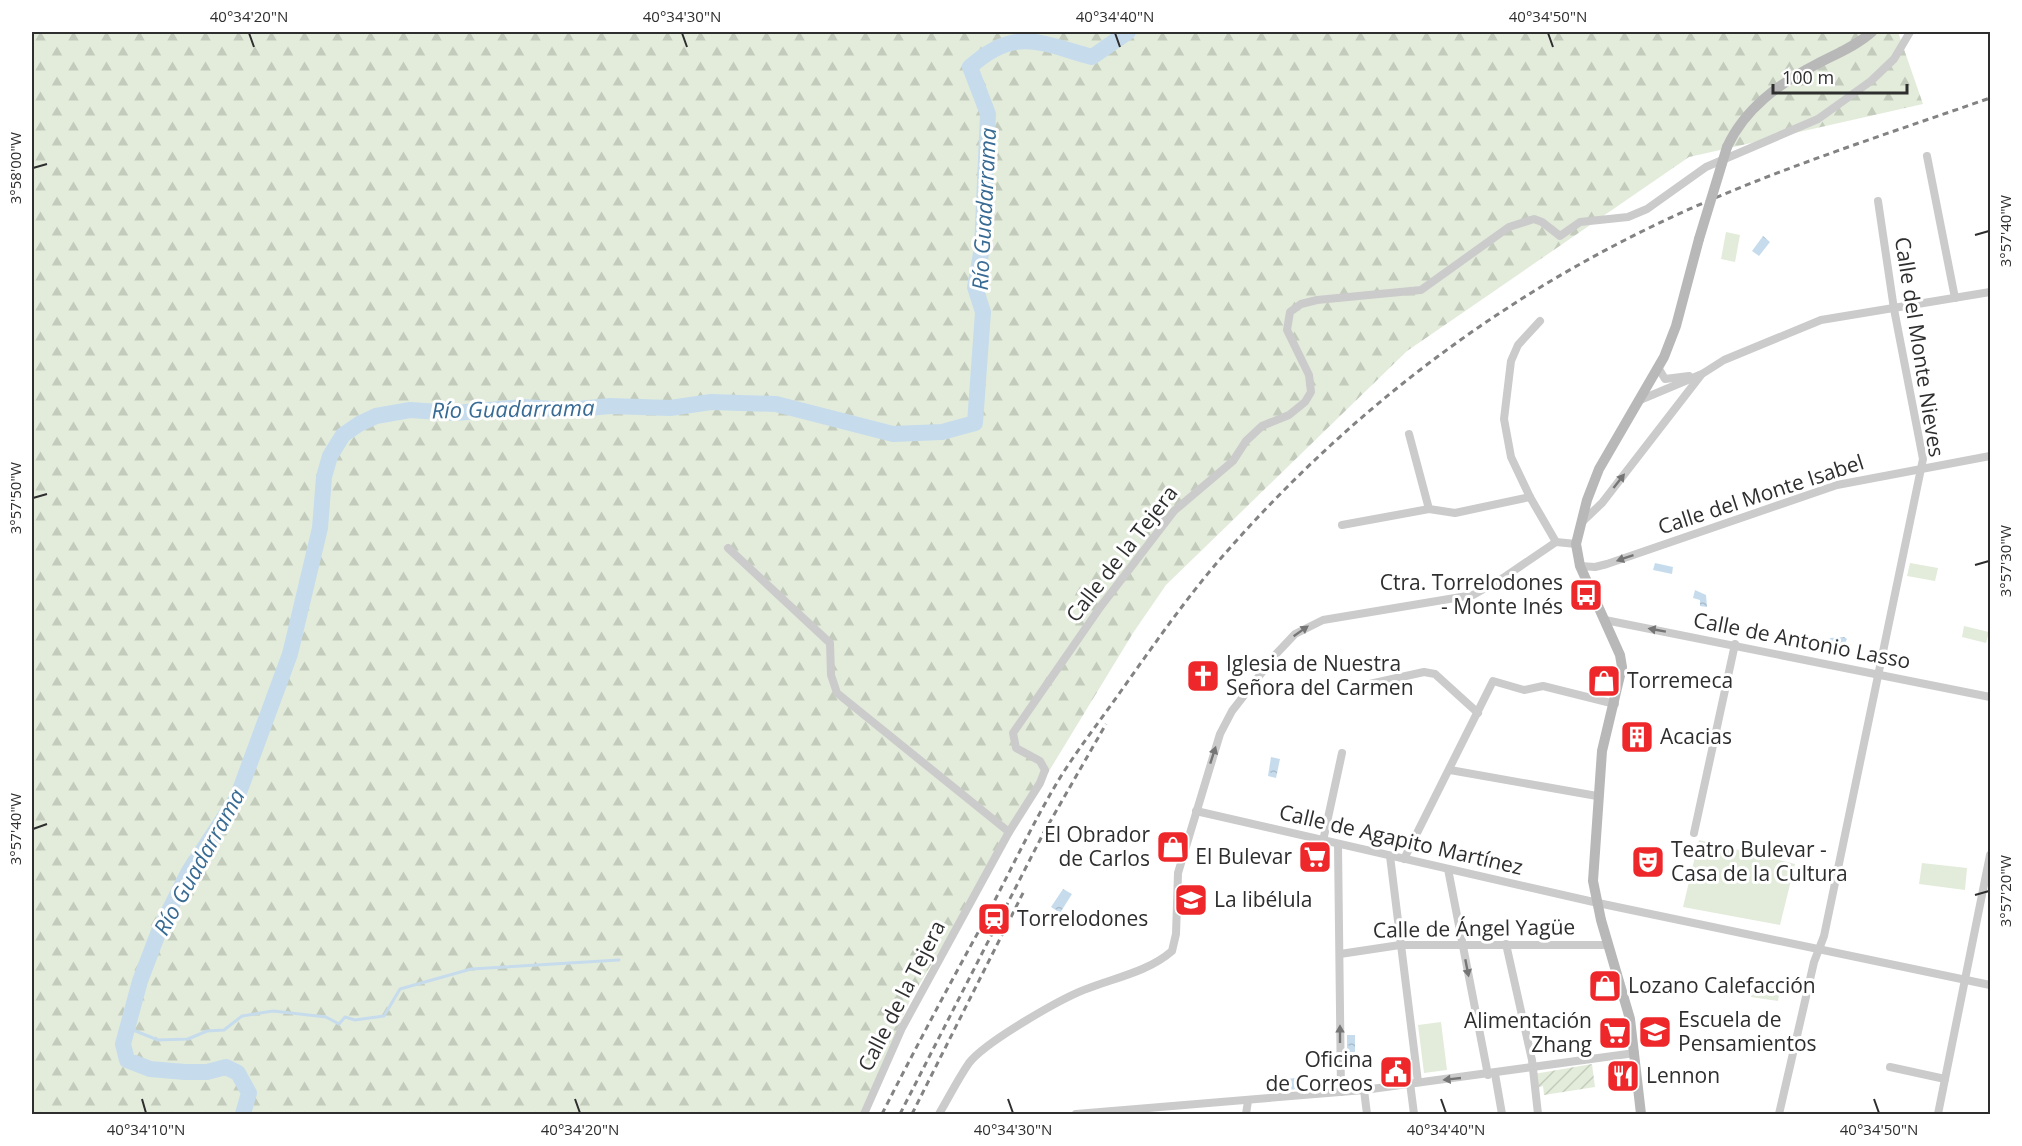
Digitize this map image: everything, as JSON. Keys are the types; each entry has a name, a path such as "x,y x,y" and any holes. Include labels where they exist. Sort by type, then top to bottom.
{"main road":[{"path":"1641,1114 1635,1053 1626,1000 1593,881 1597,795 1602,751 1622,667 1620,655 1580,566 1576,544 1580,524 1599,470 1659,369 1676,326 1727,147 1745,117 1781,85 1851,47 1872,32"}],"street":[{"name":"Calle de la Tejera","path":"864,1114 902,1028 1009,832 1040,783 1045,770 1040,761 1016,747 1013,733 1101,606 1174,511 1233,460 1246,441 1262,426 1289,415 1305,402 1311,392 1309,375 1287,330 1290,312 1301,304 1317,300 1421,290 1509,227 1534,219 1542,222 1560,237 1580,222 1628,217 1647,209 1706,167 1818,119 1871,81 1894,59 1910,32"},
{"path":"1927,156 1955,298"},
{"name":"Calle del Monte Nieves","path":"1779,1114 1814,962 1820,950 1923,459 1894,309 1878,201"},
{"path":"1640,400 1702,374 1724,360 1821,320 1990,292"},
{"path":"1540,321 1518,345 1511,361 1504,419 1511,457 1530,498 1556,542"},
{"path":"1659,369 1665,379 1702,374"},
{"path":"1580,524 1602,502 1702,374"},
{"path":"1409,434 1429,509"},
{"name":"Calle del Monte Isabel","path":"1580,566 1595,567 1607,564 1837,485 1990,456"},
{"path":"1342,525 1429,509 1455,513 1530,498"},
{"path":"939,1114 970,1061 984,1050 1056,1003 1087,988 1150,966 1172,951 1176,934 1178,873 1220,734 1247,689 1295,634 1323,620 1473,596 1556,542 1576,544"},
{"path":"729,549 830,643 831,675 837,693 1009,832"},
{"name":"Calle de Antonio Lasso","path":"1605,620 1735,644 1990,697"},
{"path":"1694,833 1735,644"},
{"path":"1365,685 1424,672 1435,674 1478,713"},
{"path":"1404,859 1493,681 1524,690 1543,686 1614,704"},
{"path":"1323,841 1342,753"},
{"path":"1450,770 1597,795"},
{"name":"Calle de Agapito Martínez","path":"1196,811 1598,903 1990,985"},
{"path":"1338,845 1341,1092"},
{"path":"1938,1114 1990,855"},
{"path":"1390,856 1414,1083 1414,1114"},
{"path":"1448,869 1491,1075 1502,1114"},
{"path":"1506,944 1533,1069 1538,1114"},
{"name":"Calle de Ángel Yagüe","path":"1340,954 1400,945 1609,945"},
{"path":"1077,1114 1364,1090 1491,1075 1635,1053"},
{"path":"1890,1067 1945,1079"},
{"path":"1364,1090 1367,1114"},
{"path":"1246,1114 1248,1101"}],"green space":[{"path":"32,32 1898,32 1923,104 1689,157 1407,351 1166,585 1133,633 911,998 861,1114 32,1114"},
{"path":"1726,232 1740,235 1735,262 1721,259"},
{"path":"1910,563 1938,568 1935,581 1907,576"},
{"path":"1964,626 1989,632 1986,643 1962,637"},
{"path":"1699,840 1795,864 1780,925 1683,907"},
{"path":"1922,863 1967,868 1965,890 1919,884"},
{"path":"1753,985 1780,988 1778,1001 1751,997"},
{"path":"1441,1022 1447,1070 1424,1073 1418,1025"},
{"path":"1592,1064 1595,1087 1544,1095 1543,1086 1537,1088 1534,1074"}],"water":[{"path":"1763,236 1770,242 1759,256 1752,251"},
{"path":"1655,563 1673,567 1672,574 1653,570"},
{"path":"1695,590 1706,595 1707,607 1700,606 1700,600 1693,598"},
{"path":"1844,637 1847,639 1844,645 1828,643 1830,638"},
{"path":"1271,757 1280,759 1276,778 1268,776"},
{"path":"1063,889 1072,894 1060,913 1051,907"},
{"path":"1347,1035 1355,1035 1355,1052 1347,1052"},
{"path":"1295,1078 1297,1089 1278,1091 1276,1080"}],"waterway":[{"name":"Río Guadarrama","path":"243,1114 249,1093 238,1073 226,1067 207,1072 150,1069 127,1060 123,1044 140,981 159,931 188,873 237,798 290,654 320,528 324,477 330,456 343,435 376,416 410,410 455,413 523,407 567,410 610,406 670,408 711,402 776,404 893,434 942,432 975,423 983,312 975,287 982,248 988,114 970,67 986,54 1015,42 1042,43 1092,57 1128,32"},
{"path":"128,1028 158,1040 188,1039 207,1031 224,1030 242,1016 273,1011 326,1017 339,1024 345,1017 355,1020 384,1016 400,989 471,969 619,960"}],"railway":[{"path":"882,1114 1038,817 1073,758 1164,630 1210,571 1254,521 1350,428 1454,344 1566,272 1625,240 1669,218 1759,180 1990,98"},
{"path":"900,1114 1043,834 1106,724"},
{"path":"912,1114 1025,889"}],"place":[{"name":"Ctra. Torrelodones - Monte Inés","path":"1586,595"},
{"name":"Iglesia de Nuestra Señora del Carmen","path":"1203,676"},
{"name":"Torremeca","path":"1604,681"},
{"name":"Acacias","path":"1637,737"},
{"name":"El Obrador de Carlos","path":"1173,847"},
{"name":"El Bulevar","path":"1315,857"},
{"name":"Teatro Bulevar - Casa de la Cultura","path":"1648,862"},
{"name":"La libélula","path":"1191,900"},
{"name":"Torrelodones","path":"994,919"},
{"name":"Lozano Calefacción","path":"1605,986"},
{"name":"Escuela de Pensamientos","path":"1655,1032"},
{"name":"Alimentación Zhang","path":"1615,1033"},
{"name":"Oficina de Correos","path":"1396,1072"},
{"name":"Lennon","path":"1623,1076"}]}
